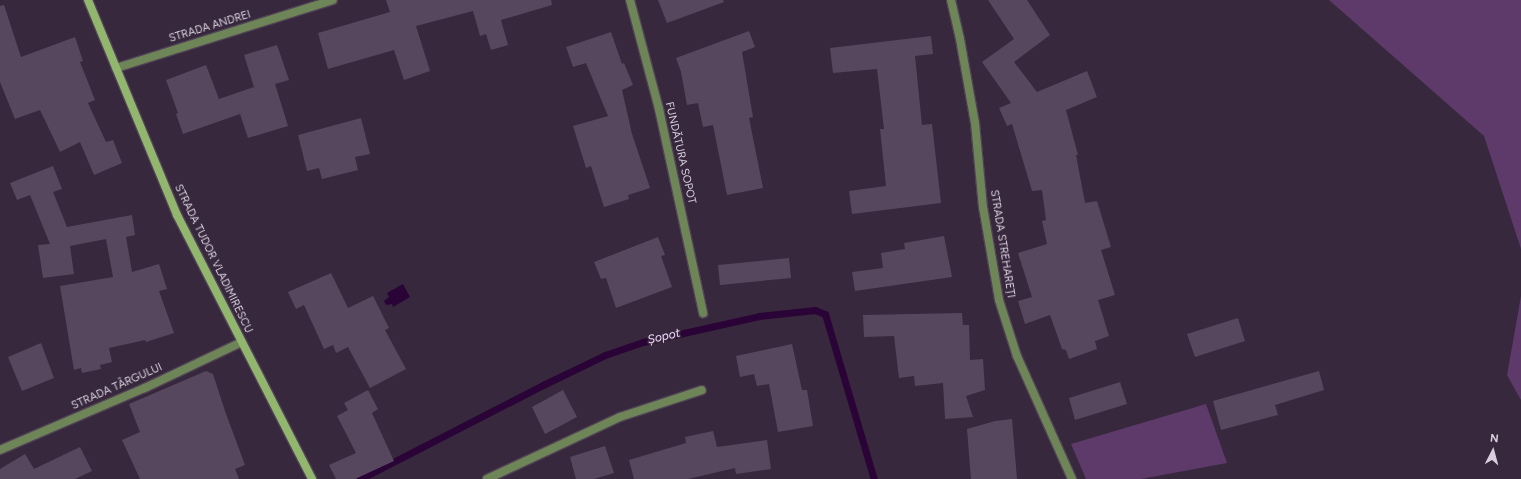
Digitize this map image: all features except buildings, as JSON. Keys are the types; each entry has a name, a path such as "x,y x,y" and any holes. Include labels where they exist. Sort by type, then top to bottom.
{"main road":[{"name":"STRADA TUDOR VLADIMIRESCU","path":"88,0 177,215 312,479"}],"street":[{"name":"STRADA ANDREI","path":"116,68 333,0"},
{"name":"FUNDĂTURA SOPOT","path":"630,0 659,109 703,312"},
{"name":"STRADA STREHAREȚI","path":"951,0 960,39 974,116 983,207 999,300 1017,356 1072,479"},
{"name":"STRADA TÂRGULUI","path":"0,450 145,388 242,342"},
{"path":"487,479 620,417 702,390"}],"shaded area":[{"path":"1329,0 1521,0 1521,249 1484,136"},
{"path":"403,284 410,297 393,307 392,304 386,305 384,301 389,297 387,293"},
{"path":"1521,296 1521,400 1507,375"},
{"path":"1206,404 1227,463 1141,479 1086,479 1071,444"}],"waterway":[{"name":"Șopot","path":"360,479 545,384 605,355 643,342 759,316 815,310 825,314 874,479"}]}
